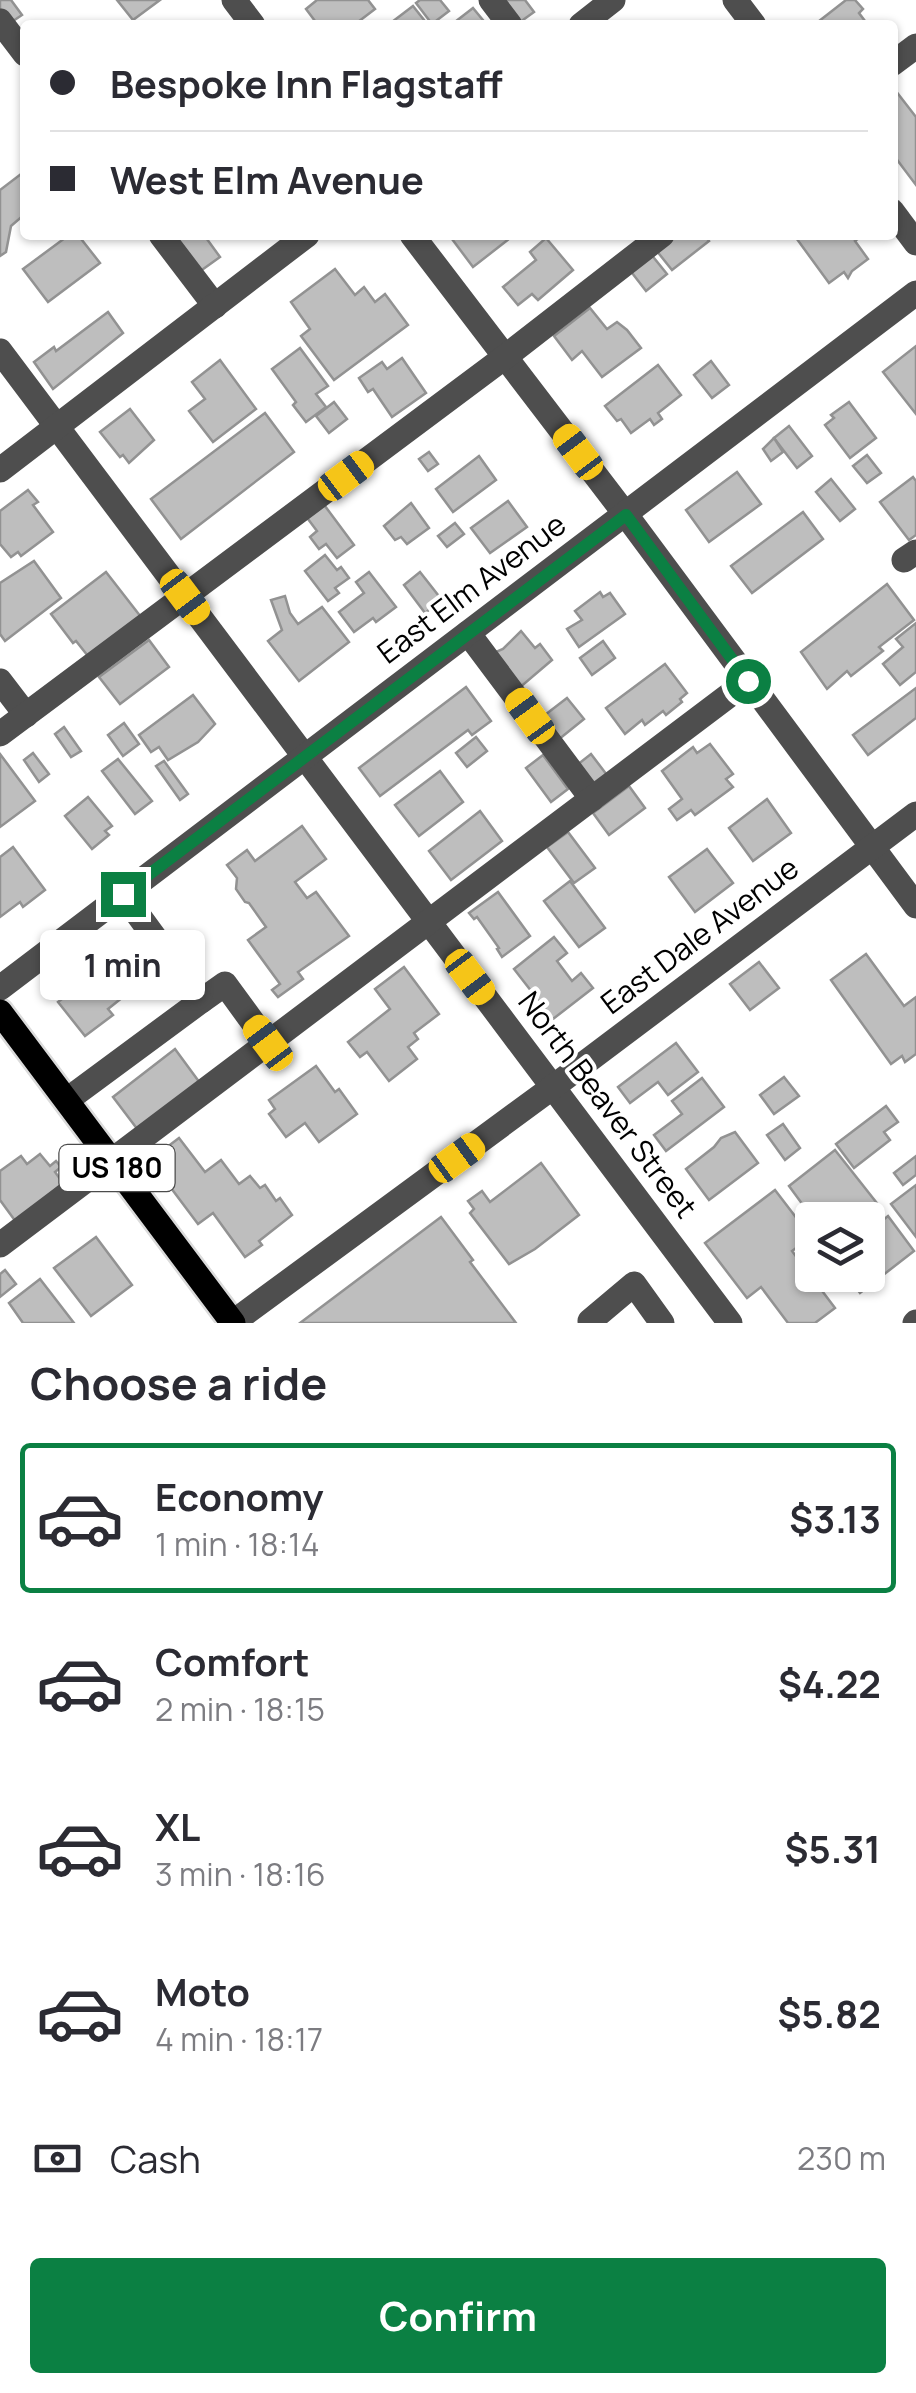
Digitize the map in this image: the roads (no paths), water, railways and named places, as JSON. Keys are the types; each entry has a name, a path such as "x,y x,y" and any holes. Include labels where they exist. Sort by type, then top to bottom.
{"main road":[{"name":"US 180","path":"0,1012 233,1323"}],"street":[{"path":"234,0 249,20"},
{"path":"490,0 506,20"},
{"path":"588,20 614,0"},
{"path":"735,0 750,20"},
{"path":"0,21 20,47"},
{"path":"898,219 916,242"},
{"path":"165,240 215,306"},
{"path":"0,470 301,240"},
{"path":"416,240 916,906"},
{"path":"0,734 506,357 655,240"},
{"name":"East Elm Avenue","path":"0,988 916,292"},
{"name":"North Beaver Street","path":"0,351 730,1323"},
{"path":"468,632 592,799"},
{"path":"0,680 26,715"},
{"path":"0,1245 748,681"},
{"name":"East Dale Avenue","path":"233,1323 916,814"},
{"path":"123,894 202,1001"},
{"path":"66,1100 224,984 268,1043"},
{"path":"590,1322 634,1284 662,1323"}]}
